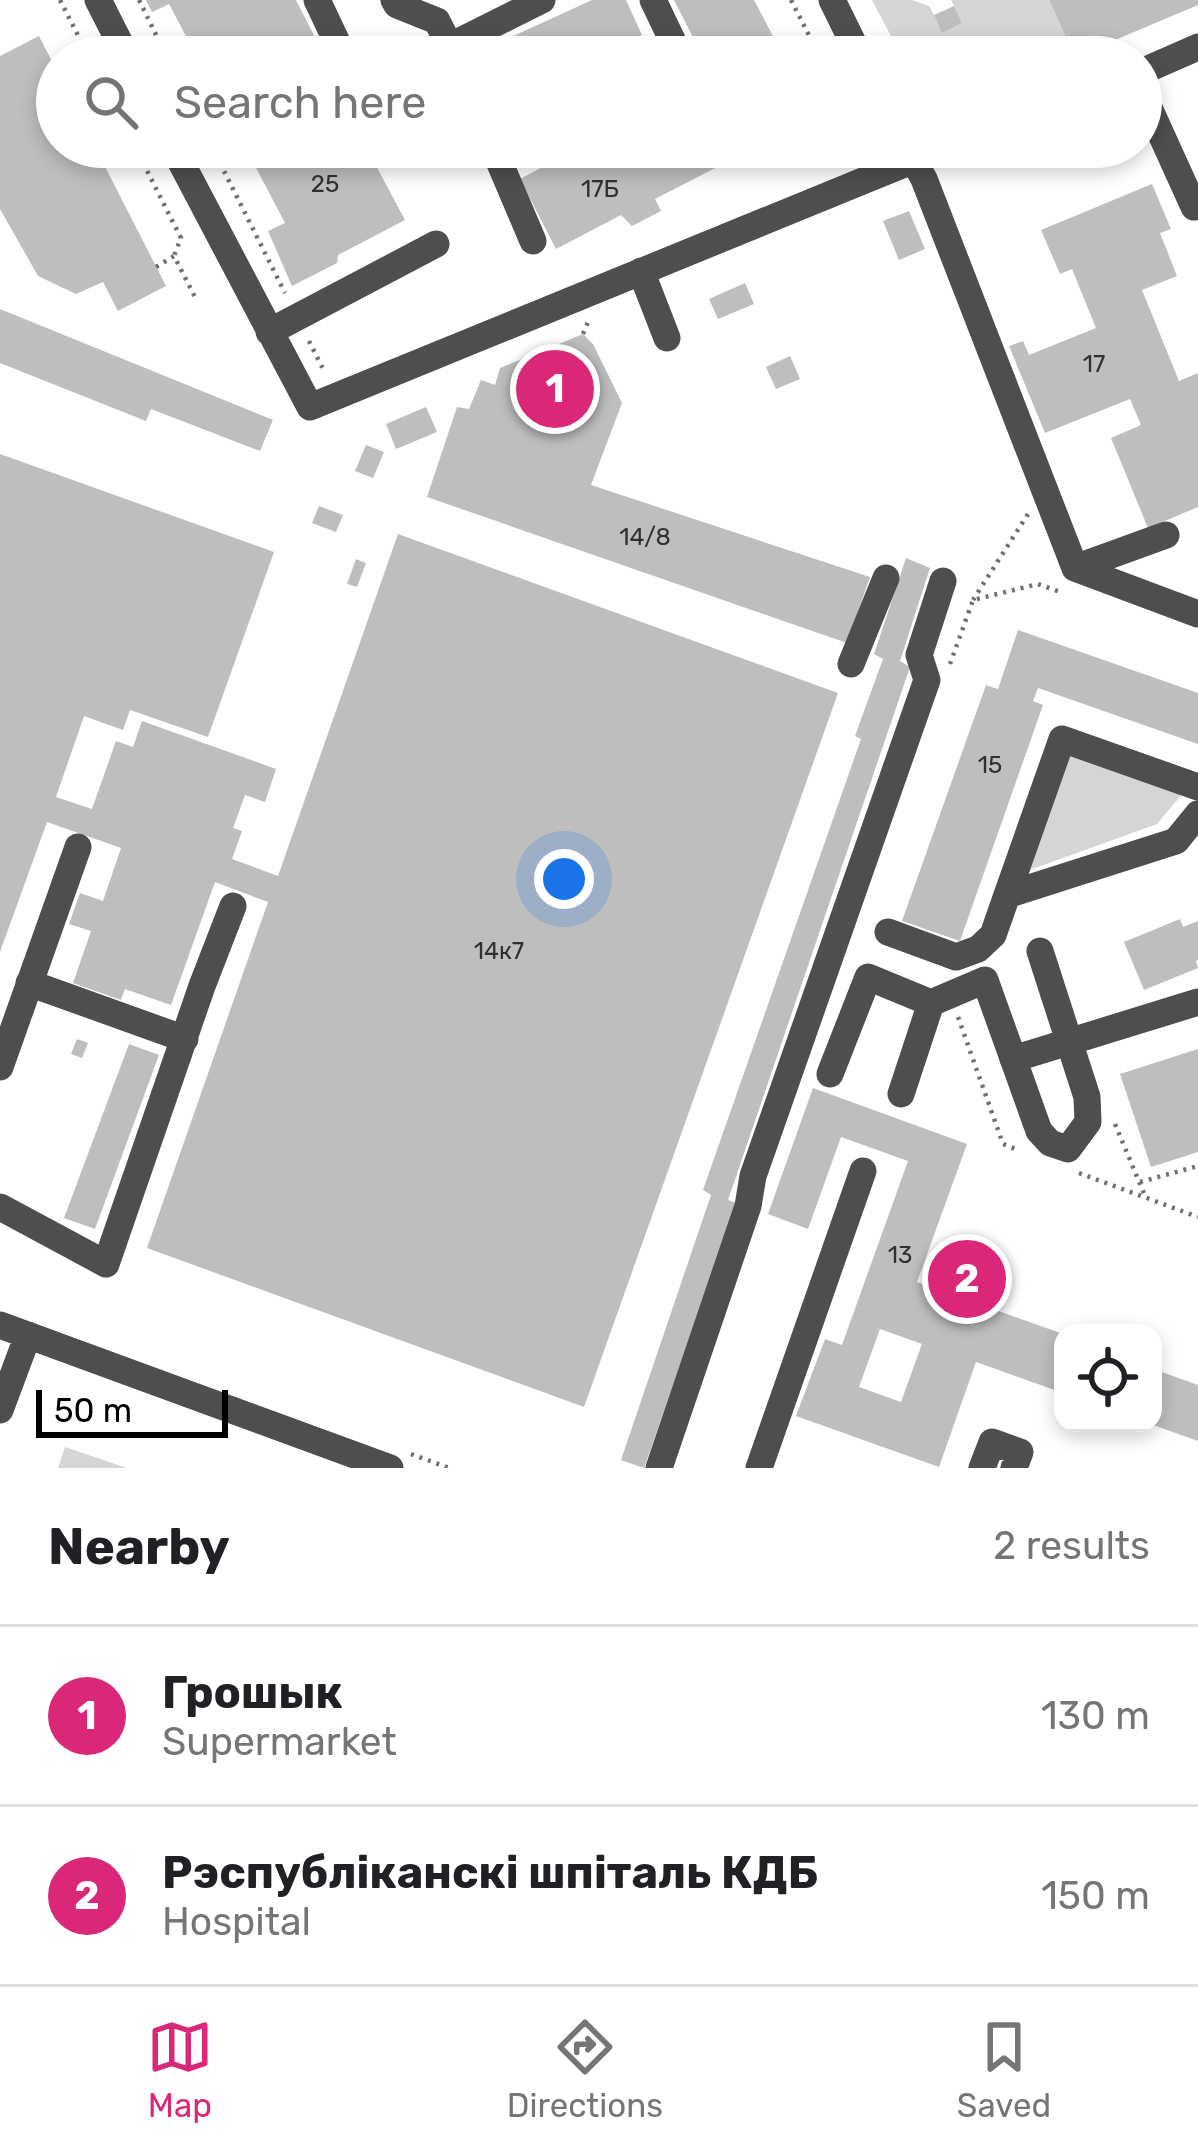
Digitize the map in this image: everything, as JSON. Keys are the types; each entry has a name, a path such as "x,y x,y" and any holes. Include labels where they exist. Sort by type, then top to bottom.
{"street":[{"path":"98,0 116,36"},
{"path":"317,0 334,36"},
{"path":"394,0 437,21 444,36"},
{"path":"478,36 542,0"},
{"path":"653,0 669,36"},
{"path":"832,0 850,36"},
{"path":"1162,63 1198,47"},
{"path":"1162,137 1194,207 1198,205"},
{"path":"184,168 310,407 876,168"},
{"path":"502,168 533,241"},
{"path":"918,168 1075,568 1198,614"},
{"path":"269,332 436,244"},
{"path":"641,271 667,338"},
{"path":"1075,568 1166,535"},
{"path":"851,664 886,578"},
{"path":"658,1468 748,1206 753,1176 927,680 919,655 943,581"},
{"path":"888,932 956,957 978,949 993,935 1062,739 1198,787"},
{"path":"1007,896 1176,841 1198,814"},
{"path":"0,1067 78,847"},
{"path":"0,1207 106,1264 233,906"},
{"path":"830,1074 868,977 931,1003 985,980 1039,1131 1050,1143 1068,1149 1088,1121 1087,1096 1040,951"},
{"path":"29,983 185,1039"},
{"path":"1013,1060 1198,1002"},
{"path":"901,1094 931,1003"},
{"path":"759,1468 863,1171"},
{"path":"0,1325 391,1468"},
{"path":"0,1408 28,1335"},
{"path":"982,1468 992,1442 1020,1452 1014,1468"}],"path":[{"path":"60,0 78,36"},
{"path":"139,0 157,36"},
{"path":"790,0 809,36"},
{"path":"146,168 181,238 174,256 156,267"},
{"path":"222,168 336,394"},
{"path":"174,256 195,297"},
{"path":"583,334 589,324"},
{"path":"950,664 973,600 1043,491"},
{"path":"973,600 1038,584 1078,599"},
{"path":"1115,1124 1146,1198"},
{"path":"1139,1182 1198,1166"}],"shaded area":[{"path":"872,0 912,0 929,6 943,32 962,23 951,0 1049,0 1065,36 891,36"},
{"path":"1068,753 1183,793 1157,824 1027,871"},
{"path":"65,1447 127,1468 58,1468"}],"building":[{"path":"146,0 296,0 314,36 186,36 169,4 152,12"},
{"path":"592,0 626,0 642,35 640,36 513,36"},
{"path":"674,0 754,0 773,36 692,36"},
{"path":"1049,0 1198,0 1198,5 1125,36 1065,36"},
{"path":"954,6 962,23 942,33 934,15"},
{"path":"36,38 36,168 106,168 166,286 118,311 103,282 76,294 38,276 0,209 0,56"},
{"path":"256,168 377,168 405,220 292,286 268,231 285,223"},
{"path":"541,168 715,168 655,199 661,211 632,226 621,215 556,249 520,179"},
{"path":"1152,184 1171,229 1160,233 1177,276 1142,290 1179,381 1198,373 1198,507 1148,528 1111,438 1141,425 1130,399 1045,433 1009,346 1023,341 1029,355 1096,328 1072,269 1060,274 1041,230"},
{"path":"909,211 925,249 899,260 883,221"},
{"path":"745,283 754,304 718,319 709,299"},
{"path":"0,309 273,420 260,451 151,409 146,421 0,363"},
{"path":"583,334 593,344 622,403 591,485 870,577 847,643 427,497 457,407 469,409 481,380 495,385 500,368"},
{"path":"790,356 800,379 776,389 766,367"},
{"path":"426,407 437,432 396,449 386,424"},
{"path":"366,445 384,452 373,478 355,471"},
{"path":"0,454 274,552 208,737 130,710 123,730 84,716 56,797 92,809 116,741 133,747 142,721 276,769 265,802 245,795 233,828 242,831 232,859 278,876 398,534 838,693 584,1407 147,1248 268,902 215,882 171,1005 125,989 121,1000 73,983 91,931 69,924 80,893 103,901 121,848 47,822 0,952"},
{"path":"319,506 343,515 336,532 312,523"},
{"path":"906,558 930,568 900,661 910,667 728,1200 737,1203 644,1468 621,1460 711,1195 703,1190 861,739 855,736 883,659 874,654"},
{"path":"356,559 366,563 357,587 347,584"},
{"path":"1018,630 1198,693 1198,744 1038,688 1033,701 1043,705 960,941 902,921 986,685 998,689"},
{"path":"1180,919 1183,927 1198,921 1198,968 1144,990 1124,942"},
{"path":"77,1039 88,1043 82,1058 71,1054"},
{"path":"129,1044 159,1055 95,1229 64,1218"},
{"path":"1198,1049 1198,1152 1151,1167 1120,1074"},
{"path":"813,1088 967,1144 917,1282 1054,1331 1054,1390 976,1362 939,1467 796,1416 825,1339 842,1345 908,1161 841,1137 808,1229 768,1214","holes":["880,1329 922,1344 901,1402 859,1387"]},
{"path":"1162,1372 1198,1385 1198,1441 1162,1428"}],"place":[{"name":"Грошык","path":"555,389"},
{"name":"Рэспубліканскі шпіталь КДБ","path":"967,1279"}]}
